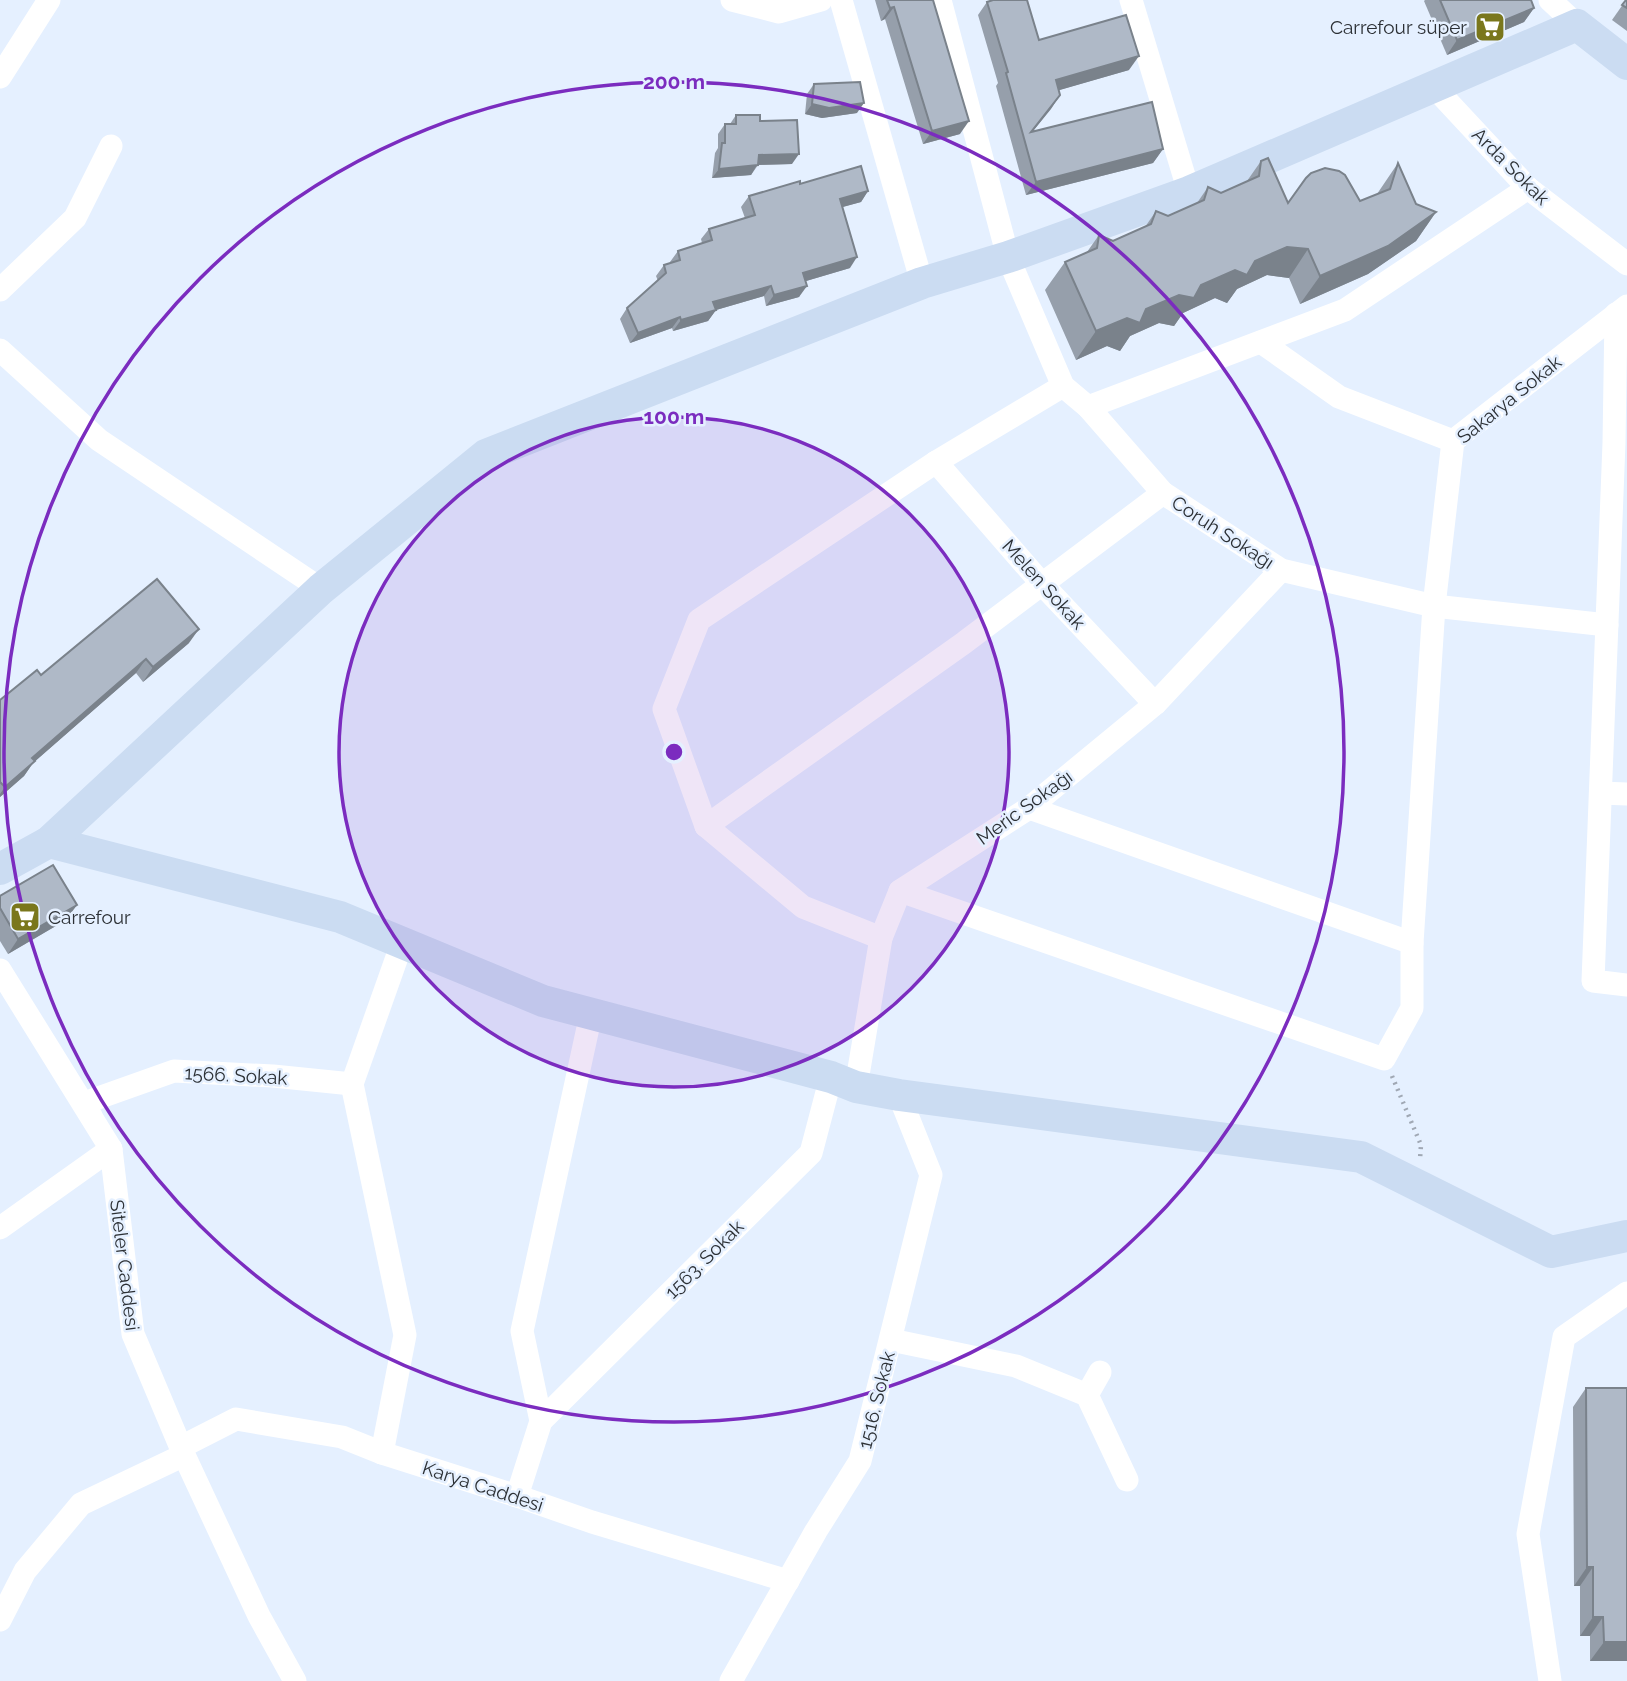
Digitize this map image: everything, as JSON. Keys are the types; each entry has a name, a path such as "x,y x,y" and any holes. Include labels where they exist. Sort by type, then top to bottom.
{"street":[{"path":"0,77 49,0"},
{"path":"732,0 779,12 821,0"},
{"path":"841,0 922,283"},
{"name":"Coruh Sokağı","path":"940,0 1008,257 1063,386 1088,407 1163,493 1281,570 1434,606 1607,625"},
{"path":"1131,0 1189,192"},
{"path":"1549,0 1627,64"},
{"path":"0,869 49,842 321,589 486,455 922,283 1008,257 1189,192 1577,25"},
{"name":"Arda Sokak","path":"1434,88 1528,188 1627,264"},
{"path":"0,290 75,218 111,146"},
{"path":"1088,407 1345,310 1528,188"},
{"path":"1622,310 1620,443 1607,625 1594,981 1627,985"},
{"name":"Sakarya Sokak","path":"1384,1059 1412,1008 1412,943 1434,606 1453,441 1622,310"},
{"path":"1261,342 1339,397 1453,441"},
{"path":"0,350 99,440 321,589"},
{"path":"881,938 803,907 706,827 664,709 699,620 936,462 1063,386"},
{"name":"Melen Sokak","path":"936,462 1042,584 1155,704"},
{"path":"706,827 965,642 1163,493"},
{"name":"Meric Sokağı","path":"900,891 1029,807 1155,704 1281,570"},
{"path":"1601,793 1627,794"},
{"path":"1029,807 1412,943"},
{"path":"49,842 341,918 543,1002 844,1082 899,1095 1361,1157 1551,1251 1627,1236"},
{"path":"844,1082 881,938 900,891 1384,1059"},
{"path":"383,1453 405,1335 352,1084 402,943"},
{"name":"Siteler Caddesi","path":"0,970 111,1149 133,1334 182,1451 259,1616 295,1681"},
{"path":"517,1496 541,1421 522,1331 591,1014"},
{"name":"1566. Sokak","path":"111,1149 84,1103 174,1071 273,1076 352,1084"},
{"name":"1563. Sokak","path":"541,1421 811,1153 844,1082"},
{"name":"1516. Sokak","path":"731,1681 860,1461 931,1175 899,1095"},
{"path":"0,1228 111,1149"},
{"path":"1550,1681 1528,1534 1564,1337 1627,1293"},
{"path":"891,1340 1016,1366 1087,1395 1127,1480"},
{"path":"1087,1395 1100,1371"},
{"name":"Karya Caddesi","path":"0,1620 25,1571 81,1504 236,1419 342,1437 592,1522 788,1581"}],"path":[{"path":"1384,1059 1421,1145 1416,1185"}],"building":[{"path":"887,0 933,0 969,121 932,131 894,7 890,8"},
{"path":"1027,0 1039,40 1126,15 1139,56 1056,80 1060,95 1031,132 1152,102 1163,149 1036,182 987,2"},
{"path":"1440,0 1531,0 1534,8 1457,40"},
{"path":"860,82 864,103 829,108 812,104 814,84"},
{"path":"736,115 760,115 760,121 797,120 799,154 759,155 758,165 719,169 722,143 725,143 725,124 736,124"},
{"path":"1268,158 1288,203 1311,173 1325,168 1345,175 1360,201 1390,189 1398,163 1416,204 1436,212 1388,246 1320,276 1308,249 1287,247 1255,261 1247,275 1235,270 1201,285 1194,298 1179,295 1146,309 1140,323 1127,318 1096,331 1065,262 1097,248 1099,235 1113,241 1151,224 1156,211 1168,216 1204,200 1208,187 1221,193 1259,176 1261,161"},
{"path":"861,166 868,191 840,199 857,257 803,273 807,286 774,295 771,286 713,302 716,310 681,320 680,317 638,333 627,308 666,273 664,265 680,260 678,251 712,240 709,229 755,215 749,196"},
{"path":"157,579 199,629 153,667 146,659 32,758 35,761 5,787 0,782 0,700 37,670 41,675"},
{"path":"53,865 77,905 18,939 0,908 0,896"},
{"path":"1586,1388 1627,1388 1627,1642 1604,1642 1603,1617 1593,1617 1593,1567 1587,1567"}],"place":[{"name":"Carrefour süper","path":"1490,27"},
{"name":"Carrefour","path":"25,917"}]}
